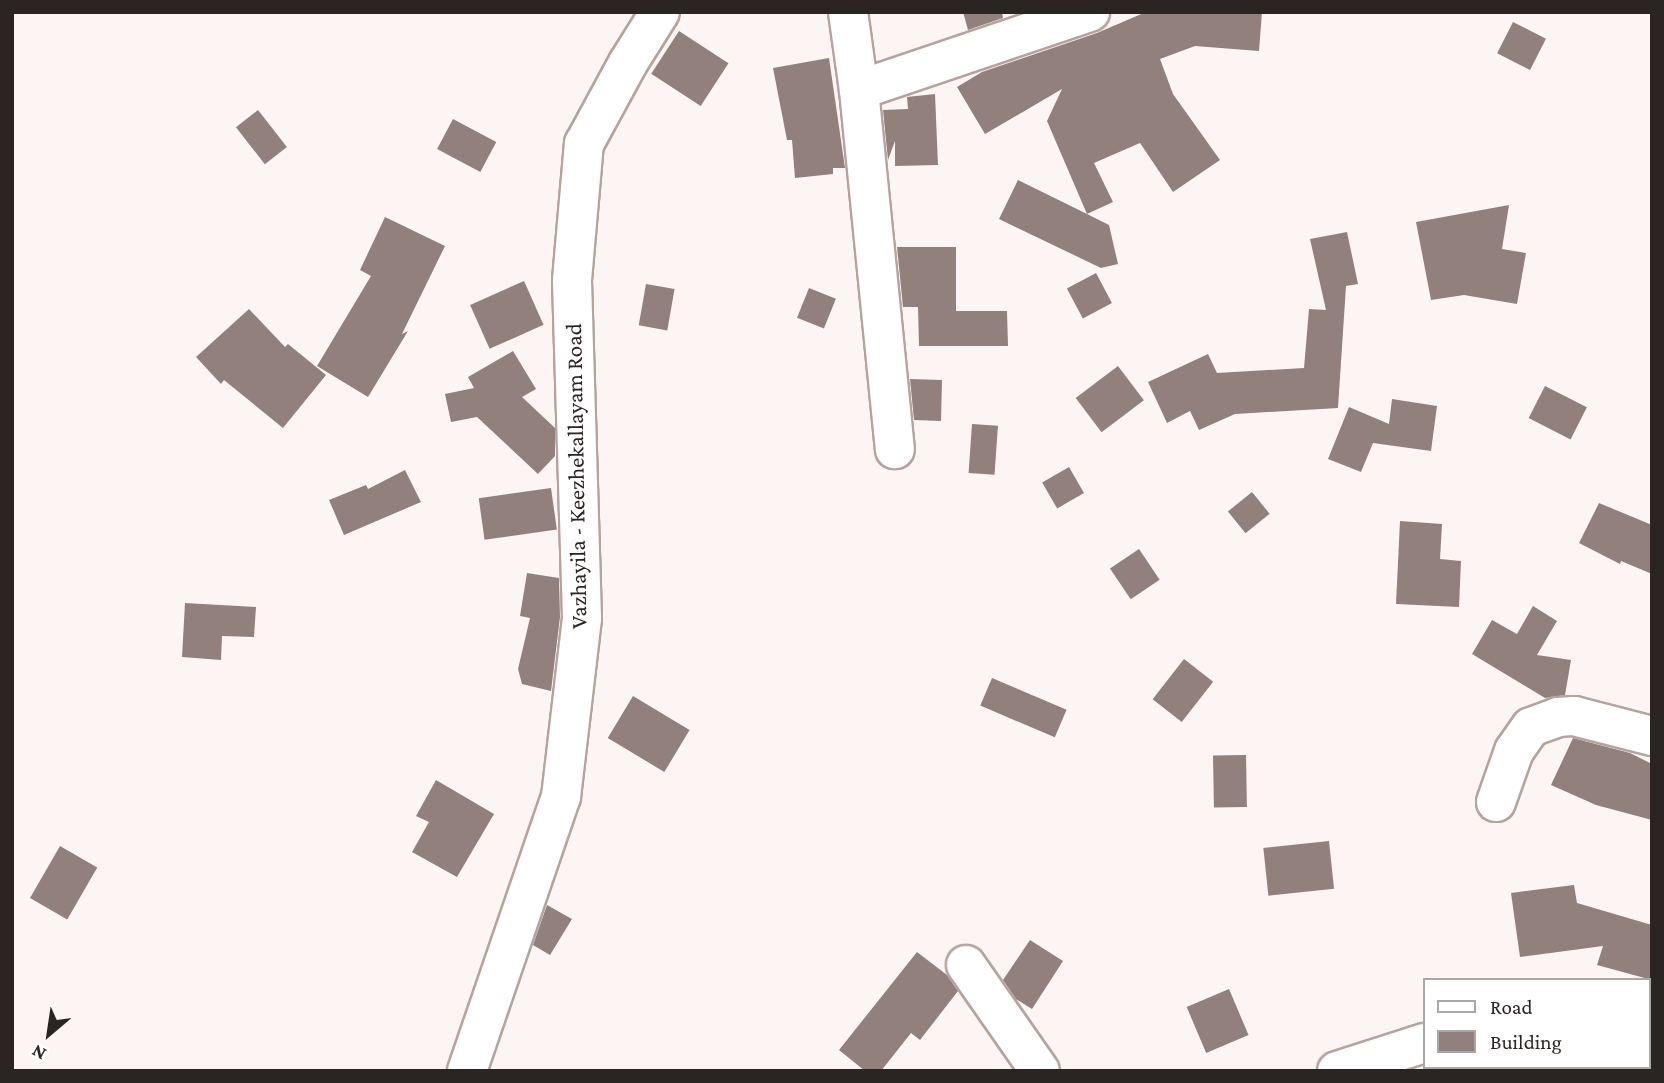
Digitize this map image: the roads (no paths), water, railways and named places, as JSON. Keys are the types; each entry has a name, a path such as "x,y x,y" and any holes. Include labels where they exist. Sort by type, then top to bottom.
{"street":[{"name":"Vazhayila - Keezhekallayam Road","path":"467,1071 561,797 582,618 572,280 583,144 628,62 660,12"},
{"path":"848,12 859,90 895,449"},
{"path":"859,90 1090,12"},
{"path":"1496,802 1514,751 1531,727 1558,717 1574,716 1652,736"},
{"path":"966,965 1040,1071"},
{"path":"1336,1071 1422,1044"}]}
